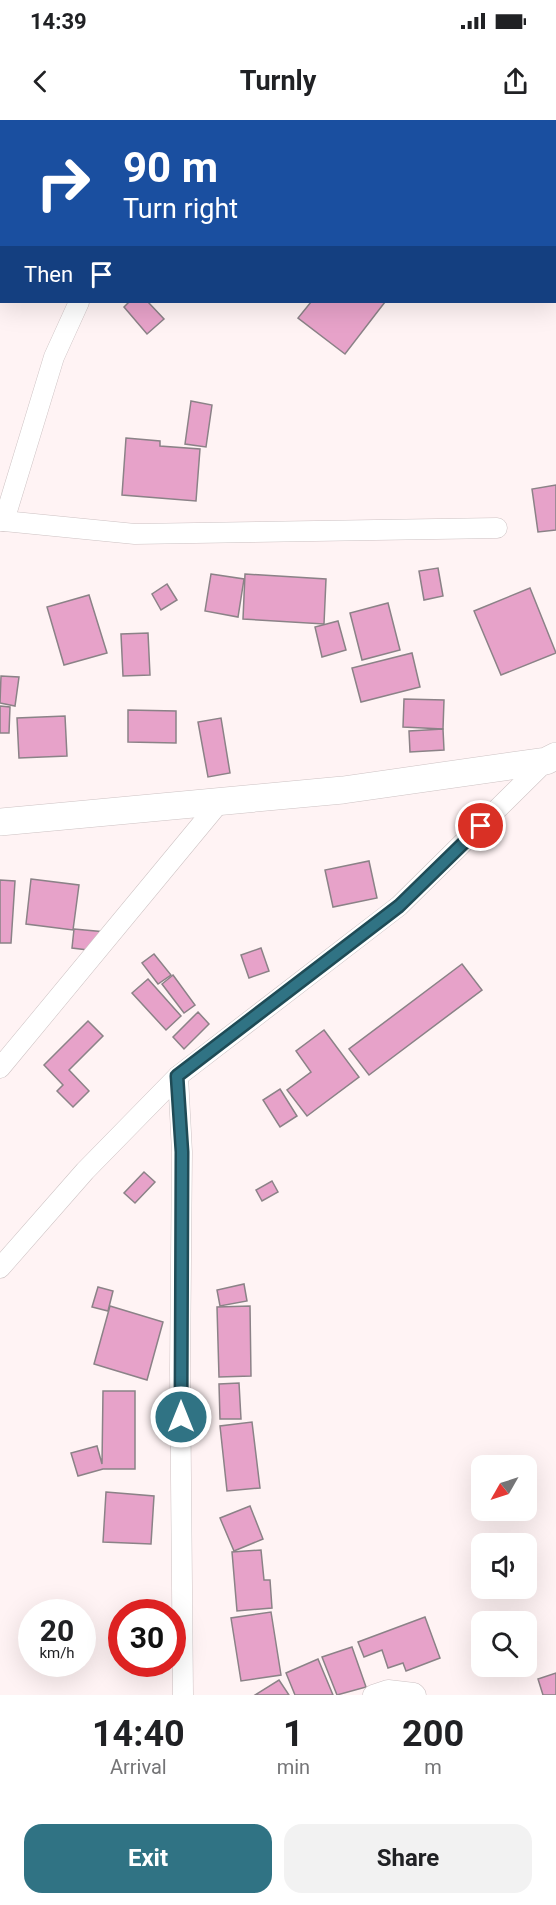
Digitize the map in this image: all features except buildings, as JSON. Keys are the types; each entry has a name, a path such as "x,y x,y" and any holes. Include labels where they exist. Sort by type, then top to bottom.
{"street":[{"path":"79,303 54,357 2,521 135,534 497,528"},
{"path":"0,822 343,790 551,759"},
{"path":"0,1268 85,1171 177,1076 399,906 551,759"},
{"path":"0,1068 219,803"},
{"path":"177,1076 182,1152 180,1370 183,1695"},
{"path":"373,1695 388,1690 417,1695"}],"route":[{"path":"181,1417 182,1152 177,1076 399,906 481,826"}]}
